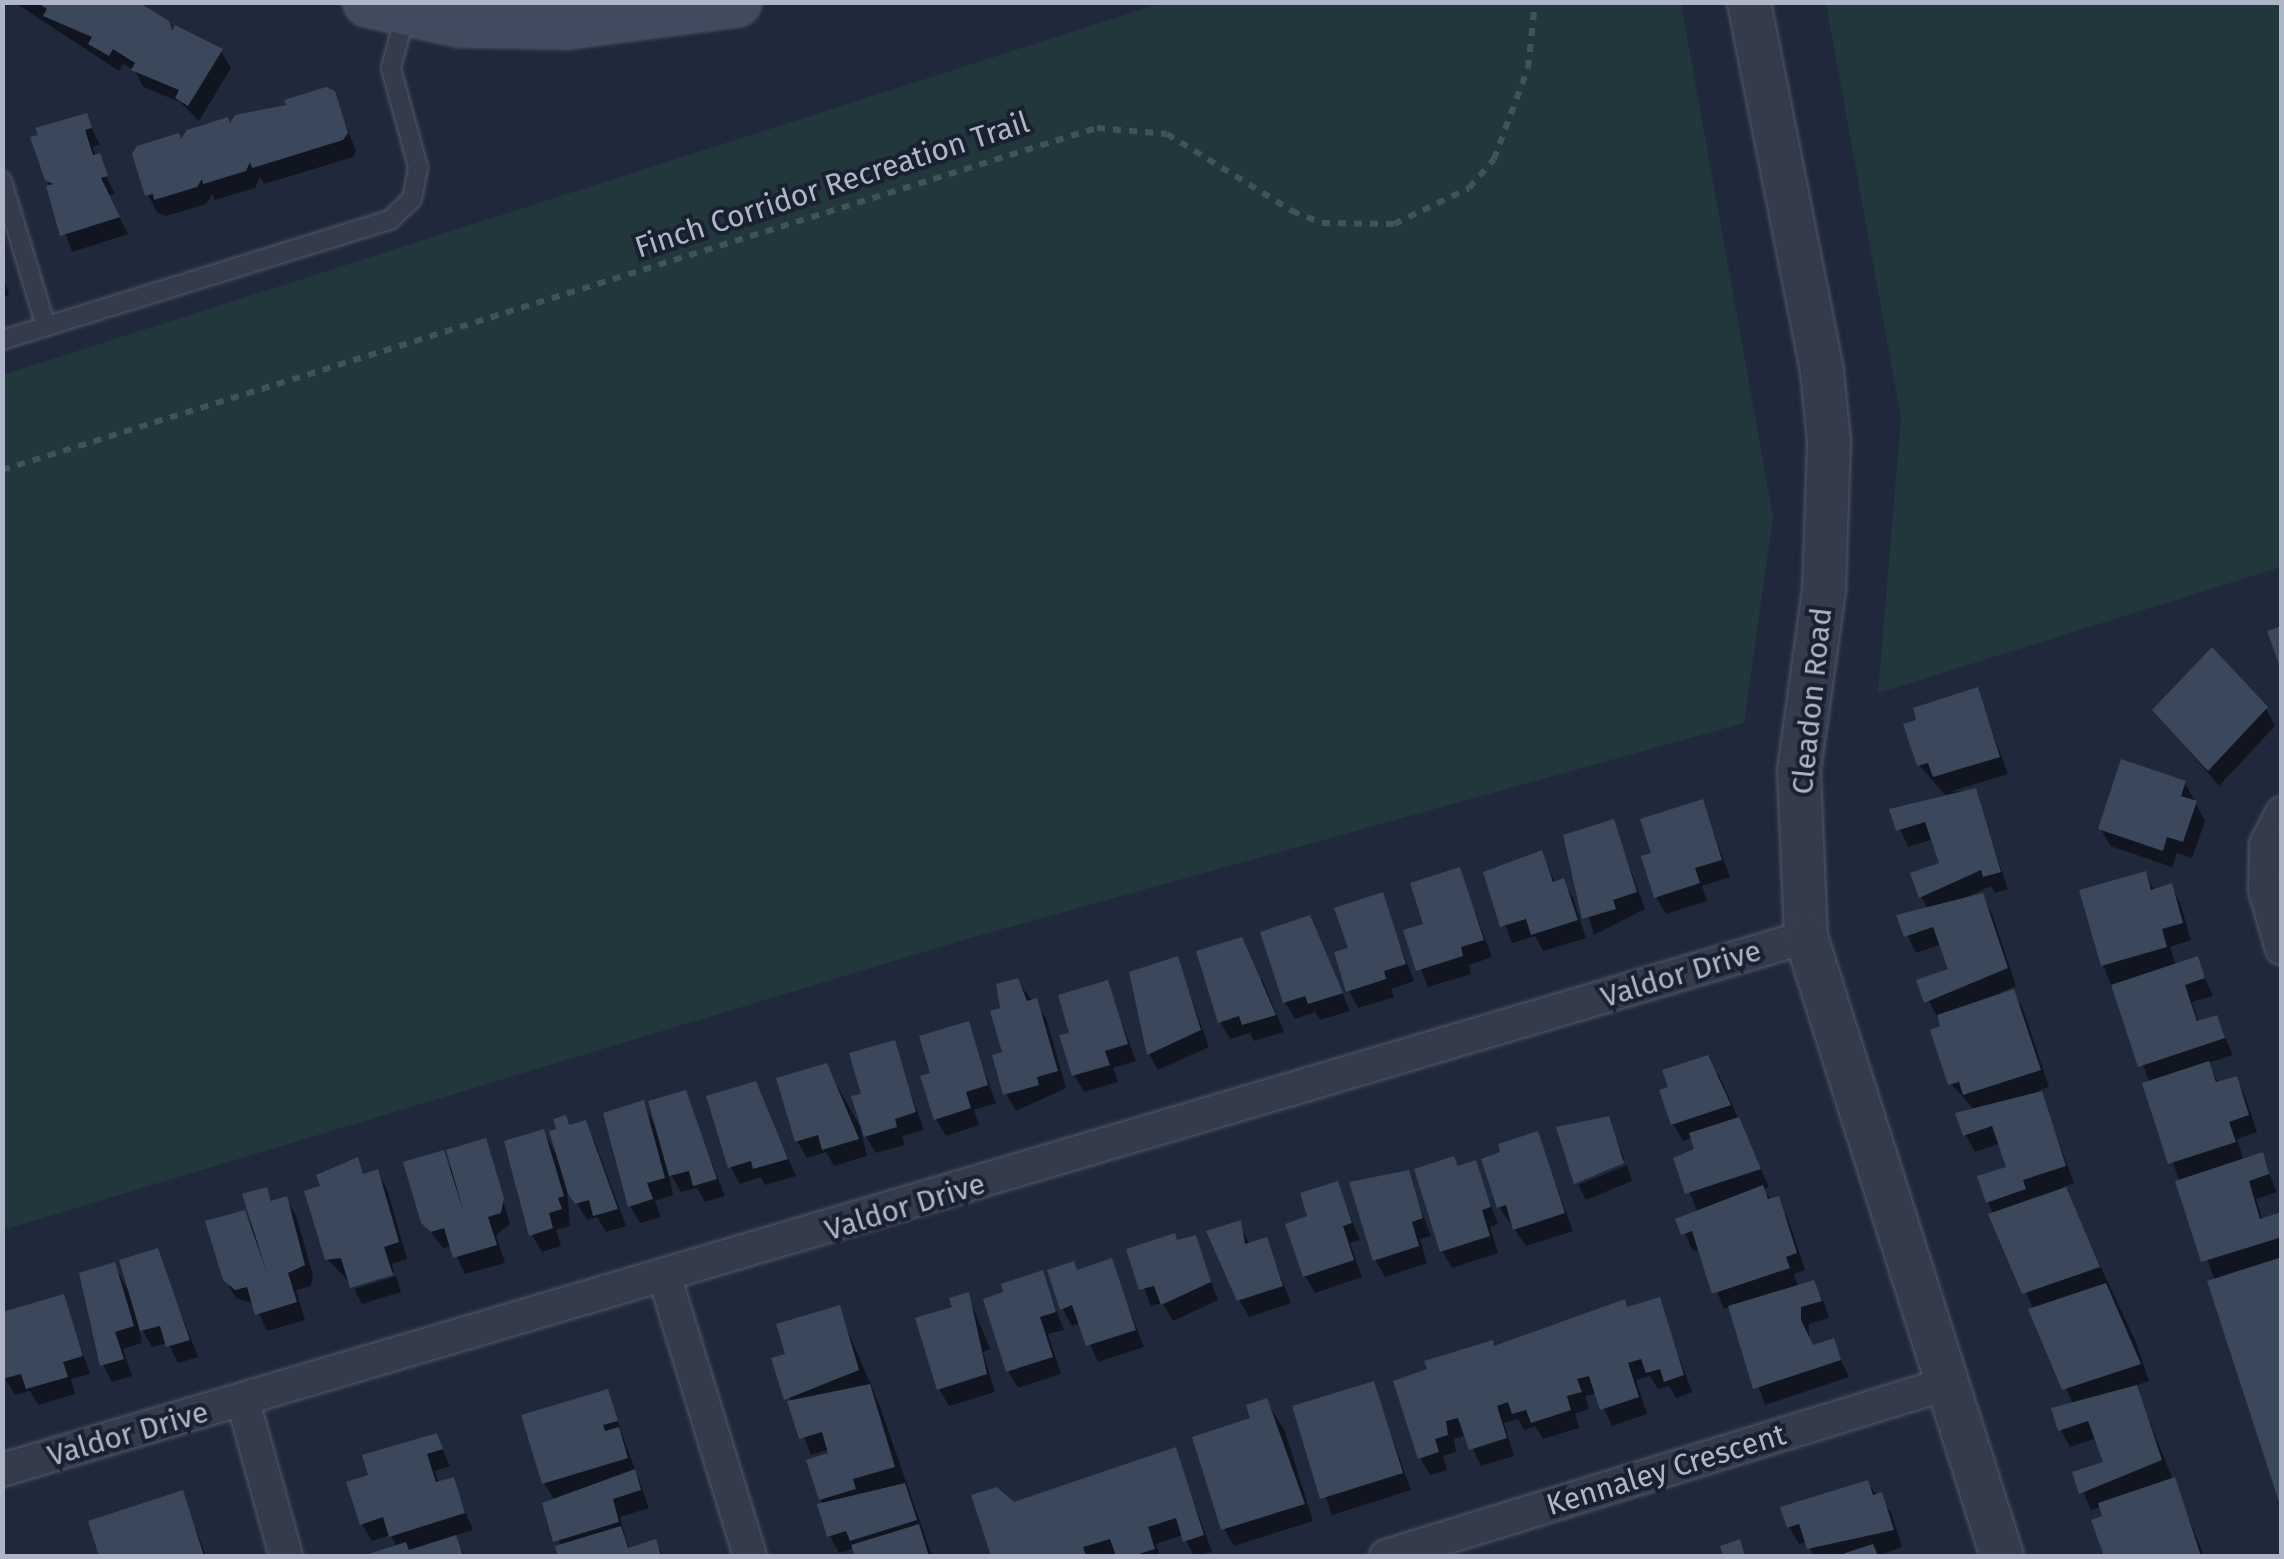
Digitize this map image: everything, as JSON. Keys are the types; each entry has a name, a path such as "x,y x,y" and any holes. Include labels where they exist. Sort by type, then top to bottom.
{"main road":[{"path":"387,8 460,22 567,24 736,2"}],"street":[{"name":"Cleadon Road","path":"1748,2 1822,372 1828,441 1824,590 1800,770 1806,937 2002,1556"},
{"path":"2282,813 2266,844 2265,890 2282,949"},
{"name":"Valdor Drive","path":"2,1470 665,1278 1806,937"},
{"path":"665,1278 750,1556"},
{"name":"Kennaley Crescent","path":"1386,1556 1946,1384"},
{"path":"243,1402 286,1556"}],"lane":[{"path":"2,340 390,220 412,199 418,167 392,68 387,8"},
{"path":"2,181 46,327"}],"path":[{"name":"Finch Corridor Recreation Trail","path":"2,470 1097,128 1168,134 1292,211 1322,222 1394,224 1469,188 1494,158 1528,68 1535,2"}],"green space":[{"path":"1162,3 1681,3 1773,517 1744,723 970,938 3,1230 3,375"},
{"path":"1826,3 2281,3 2281,567 1878,693 1901,418"}],"building":[{"path":"36,2 138,2 169,21 172,31 175,25 223,49 188,106 175,98 179,90 131,70 135,63 113,49 109,56 88,44 92,37 43,16 47,9"},
{"path":"326,87 335,91 348,133 343,140 252,168 250,162 246,171 203,184 202,179 197,187 154,200 153,194 145,196 132,154 137,146 179,133 181,139 187,130 228,117 230,123 235,115 286,105 284,100"},
{"path":"87,113 92,128 85,130 93,155 100,153 108,176 101,178 120,217 60,236 46,186 53,184 45,180 30,137 38,135 35,128"},
{"path":"2282,626 2282,670 2281,670 2267,631"},
{"path":"2212,647 2268,707 2208,771 2152,710"},
{"path":"1978,687 2000,757 1933,777 1928,763 1917,766 1903,724 1916,720 1913,708"},
{"path":"2121,759 2186,781 2181,796 2197,801 2183,842 2167,837 2163,851 2098,829"},
{"path":"1976,788 2001,872 1983,877 1981,870 1919,898 1910,873 1939,863 1925,822 1896,831 1889,809"},
{"path":"1703,799 1722,860 1695,868 1700,883 1654,898 1641,856 1651,853 1640,819"},
{"path":"1614,819 1637,892 1613,900 1616,909 1582,919 1563,835"},
{"path":"1542,850 1553,882 1564,878 1578,920 1531,935 1526,919 1500,927 1483,872"},
{"path":"1460,867 1484,940 1461,947 1463,956 1416,971 1403,930 1423,924 1410,883"},
{"path":"2146,871 2151,890 2172,883 2183,923 2162,929 2167,947 2101,966 2079,890"},
{"path":"1383,892 1406,964 1384,971 1386,979 1346,992 1334,952 1348,948 1334,908"},
{"path":"1983,893 2008,968 1924,1003 1916,980 1948,969 1933,927 1904,937 1896,915"},
{"path":"1310,915 1343,993 1308,1004 1305,996 1283,1003 1260,932"},
{"path":"1242,937 1276,1015 1242,1025 1239,1016 1218,1023 1196,951"},
{"path":"1178,956 1201,1030 1147,1055 1129,972"},
{"path":"2198,956 2205,978 2185,985 2197,1021 2217,1015 2225,1038 2138,1067 2111,985"},
{"path":"1018,978 1027,1001 1037,998 1058,1071 1037,1077 1039,1085 1003,1095 992,1055 1002,1052 990,1011 1000,1008 996,984"},
{"path":"1108,980 1128,1044 1105,1051 1110,1065 1072,1076 1059,1035 1069,1033 1058,995"},
{"path":"2014,989 2041,1070 1963,1095 1959,1082 1948,1085 1930,1030 1940,1026 1937,1015"},
{"path":"969,1021 988,1085 966,1092 971,1108 934,1120 920,1076 930,1073 919,1036"},
{"path":"895,1040 916,1112 895,1119 897,1127 864,1137 851,1096 861,1094 849,1053"},
{"path":"1708,1055 1731,1105 1671,1125 1659,1090 1668,1087 1662,1070"},
{"path":"2209,1061 2216,1082 2237,1076 2249,1115 2229,1122 2236,1142 2168,1164 2142,1083"},
{"path":"827,1063 859,1139 822,1150 818,1135 795,1142 776,1078"},
{"path":"756,1081 788,1159 753,1169 751,1161 728,1168 706,1096"},
{"path":"686,1090 717,1179 693,1186 689,1171 669,1176 648,1101"},
{"path":"2042,1091 2066,1166 2023,1180 2026,1189 1986,1203 1977,1176 2006,1167 1992,1126 1963,1136 1955,1113"},
{"path":"644,1100 665,1178 647,1183 653,1199 628,1207 603,1113"},
{"path":"566,1115 569,1125 586,1120 618,1209 593,1216 589,1200 575,1204 568,1194 549,1131 556,1129 553,1119"},
{"path":"1609,1116 1624,1163 1574,1184 1556,1127"},
{"path":"1739,1117 1761,1169 1685,1194 1673,1158 1694,1149 1689,1133"},
{"path":"544,1129 564,1196 558,1198 562,1209 549,1213 553,1228 529,1236 504,1141"},
{"path":"1538,1131 1565,1213 1513,1230 1506,1205 1497,1208 1481,1159 1500,1152 1498,1144"},
{"path":"486,1138 504,1198 501,1213 488,1217 497,1245 453,1258 444,1228 431,1232 421,1223 403,1162 444,1150 464,1213 446,1150"},
{"path":"2263,1152 2269,1174 2249,1181 2260,1219 2281,1212 2282,1237 2201,1262 2175,1181"},
{"path":"1454,1156 1458,1166 1476,1160 1491,1207 1482,1210 1490,1236 1440,1252 1414,1169"},
{"path":"358,1157 363,1174 378,1169 399,1242 384,1247 393,1275 350,1288 341,1258 325,1260 304,1191 320,1186 316,1175"},
{"path":"1409,1170 1423,1218 1412,1222 1419,1246 1373,1261 1349,1182"},
{"path":"1338,1181 1352,1223 1343,1226 1354,1260 1303,1277 1285,1224 1307,1216 1300,1193"},
{"path":"1763,1185 1768,1199 1779,1196 1797,1253 1786,1257 1790,1268 1712,1294 1692,1231 1681,1235 1675,1219"},
{"path":"267,1187 271,1201 287,1196 305,1265 288,1273 297,1302 255,1315 247,1287 235,1290 223,1280 205,1221 245,1210 267,1273 242,1194"},
{"path":"2066,1187 2100,1267 2022,1294 1988,1214"},
{"path":"1241,1220 1245,1244 1267,1237 1283,1286 1237,1301 1206,1231"},
{"path":"1175,1233 1177,1240 1196,1235 1211,1282 1161,1305 1154,1286 1139,1290 1126,1249"},
{"path":"158,1248 190,1340 166,1347 160,1326 140,1331 119,1260"},
{"path":"2282,1257 2279,1280 2281,1508 2207,1281"},
{"path":"1112,1258 1136,1330 1086,1346 1072,1305 1060,1310 1047,1270 1074,1261 1077,1270"},
{"path":"115,1262 134,1326 115,1332 124,1359 100,1366 79,1273"},
{"path":"1043,1270 1056,1312 1040,1317 1053,1357 1006,1372 983,1299 1003,1292 1001,1284"},
{"path":"1814,1280 1822,1301 1801,1307 1801,1320 1813,1345 1834,1338 1841,1360 1753,1389 1728,1306"},
{"path":"2106,1283 2141,1364 2062,1390 2028,1309"},
{"path":"969,1292 987,1374 937,1390 915,1318 952,1307 949,1298"},
{"path":"64,1294 83,1356 63,1362 68,1377 26,1389 21,1374 2,1379 2,1312"},
{"path":"1660,1297 1684,1375 1664,1382 1660,1369 1646,1373 1641,1359 1628,1363 1639,1397 1600,1410 1589,1376 1577,1379 1582,1392 1567,1396 1571,1410 1531,1423 1526,1410 1512,1414 1508,1402 1497,1406 1507,1438 1469,1450 1458,1418 1446,1421 1448,1435 1435,1439 1439,1452 1418,1459 1393,1381 1427,1369 1424,1361 1493,1340 1494,1346 1625,1299 1627,1307"},
{"path":"840,1305 859,1370 784,1400 771,1358 785,1354 776,1324"},
{"path":"1374,1381 1403,1473 1320,1499 1292,1406"},
{"path":"870,1384 895,1467 853,1479 856,1489 819,1500 806,1460 828,1453 822,1432 799,1439 787,1401"},
{"path":"2137,1385 2162,1460 2079,1494 2072,1472 2103,1462 2088,1421 2058,1431 2051,1408"},
{"path":"608,1389 618,1421 603,1425 605,1431 619,1427 628,1458 542,1484 521,1415"},
{"path":"1267,1398 1305,1504 1221,1530 1192,1437 1250,1418 1246,1405"},
{"path":"437,1433 443,1449 427,1454 436,1482 454,1477 465,1513 389,1537 383,1517 360,1525 346,1482 368,1475 362,1455"},
{"path":"1176,1447 1204,1535 1183,1542 1176,1518 1148,1527 1155,1549 1132,1556 1116,1556 1110,1539 1083,1547 1086,1556 991,1556 971,1495 997,1487 1014,1502"},
{"path":"635,1469 641,1490 613,1499 619,1522 553,1542 542,1503"},
{"path":"2175,1477 2201,1556 2104,1556 2091,1520 2102,1516 2098,1503"},
{"path":"1868,1480 1873,1495 1882,1492 1894,1530 1807,1549 1799,1524 1787,1528 1780,1507"},
{"path":"905,1483 917,1520 850,1541 846,1531 827,1537 817,1504"},
{"path":"183,1490 204,1556 99,1556 88,1521"},
{"path":"919,1524 929,1556 855,1556 851,1545"},
{"path":"621,1526 628,1548 656,1539 661,1556 558,1556 555,1546"},
{"path":"456,1535 463,1556 362,1556 406,1542 409,1550"},
{"path":"1740,1539 1745,1556 1723,1556 1720,1546"},
{"path":"1873,1544 1878,1556 1836,1556"}]}
